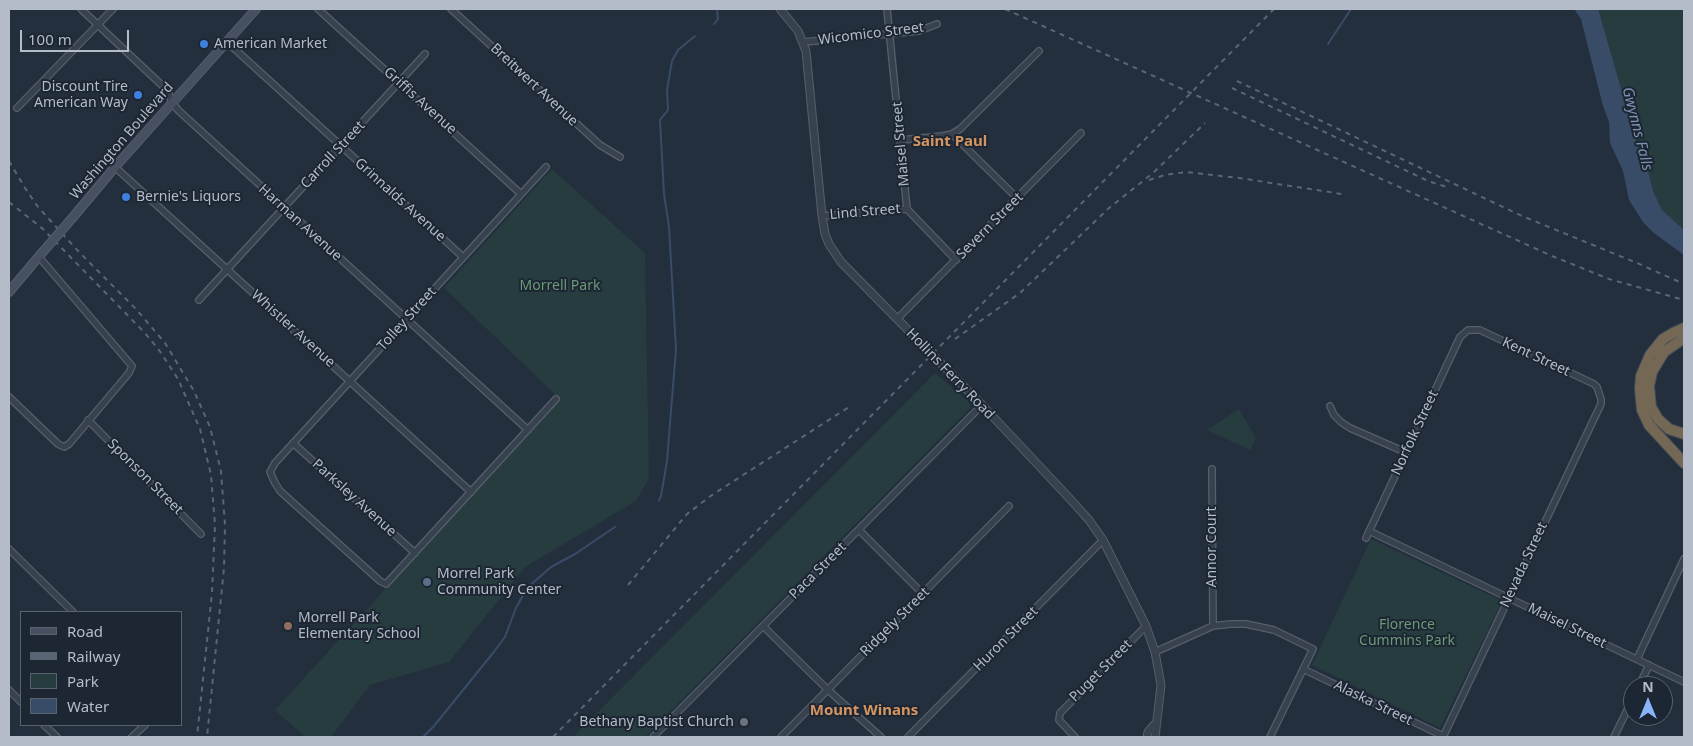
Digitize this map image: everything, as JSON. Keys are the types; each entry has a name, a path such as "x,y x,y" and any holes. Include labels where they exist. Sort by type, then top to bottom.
{"highway":[{"path":"1684,328 1664,339 1650,355 1641,376 1640,389 1642,410 1649,425 1684,463"},
{"path":"1684,338 1664,352 1652,372 1648,386 1651,408 1658,419 1670,429 1684,434"}],"main road":[{"name":"Washington Boulevard","path":"9,292 115,167 227,42 253,10"}],"street":[{"name":"Harman Avenue","path":"81,9 168,91 172,103 206,137 528,430"},
{"path":"17,108 113,9"},
{"name":"Griffis Avenue","path":"318,9 521,194"},
{"name":"Breitwert Avenue","path":"451,9 600,145 610,153 620,157"},
{"name":"Hollins Ferry Road","path":"780,9 798,31 804,42 822,216 825,234 834,252 1071,500 1089,520 1103,540 1146,626 1155,652 1161,685 1155,737"},
{"name":"Maisel Street","path":"887,9 907,209"},
{"name":"Wicomico Street","path":"804,42 890,35 919,31 937,24"},
{"name":"Grinnalds Avenue","path":"227,42 463,257"},
{"path":"901,140 952,134 967,123 1039,51"},
{"name":"Carroll Street","path":"199,300 426,54"},
{"name":"Severn Street","path":"897,319 1082,133"},
{"path":"952,134 1018,198"},
{"name":"Whistler Avenue","path":"115,167 471,492"},
{"name":"Tolley Street","path":"415,553 386,584 380,581 280,491 274,483 270,472 275,463 293,442 546,167"},
{"path":"907,209 956,260"},
{"name":"Lind Street","path":"822,216 907,209"},
{"path":"9,397 58,444 64,447 69,444 129,373 132,366 40,255"},
{"name":"Kent Street","path":"1468,330 1480,330 1594,384 1600,393"},
{"name":"Norfolk Street","path":"1366,538 1460,337 1468,330"},
{"name":"Nevada Street","path":"1443,737 1601,404 1600,393"},
{"path":"415,553 556,399"},
{"name":"Paca Street","path":"653,737 982,406"},
{"path":"1330,406 1334,415 1350,428 1405,452"},
{"name":"Sponson Street","path":"88,420 201,534"},
{"name":"Parksley Avenue","path":"293,442 415,553"},
{"name":"Annor Court","path":"1212,469 1213,626"},
{"name":"Ridgely Street","path":"781,737 1009,506"},
{"path":"859,530 922,594"},
{"name":"Maisel Street","path":"1369,531 1684,682"},
{"name":"Huron Street","path":"908,737 1103,540"},
{"path":"9,549 72,611"},
{"path":"1637,659 1684,559"},
{"path":"1155,652 1213,626 1231,624 1261,626 1313,649 1270,737"},
{"path":"763,626 828,690 881,737"},
{"name":"Puget Street","path":"1075,737 1059,720 1058,717 1062,710 1146,626"},
{"path":"1643,676 1649,664"},
{"name":"Alaska Street","path":"1303,669 1443,737"},
{"path":"9,690 20,701"},
{"path":"1614,737 1623,719"},
{"name":"Hollins Ferry Road","path":"1147,737 1148,732 1155,724"},
{"path":"45,726 57,737"},
{"path":"132,737 144,726"}],"green space":[{"path":"1598,9 1684,9 1684,230 1662,210 1653,191 1648,171 1639,151"},
{"name":"Morrell Park","path":"552,169 645,253 649,478 636,501 525,567 449,662 370,685 331,737 305,737 275,710 559,398 444,288"},
{"path":"935,373 971,404 970,408 645,737 573,737"},
{"path":"1239,409 1256,438 1250,450 1207,430"},
{"name":"Florence Cummins Park","path":"1371,539 1502,601 1440,728 1312,665"}],"water":[{"name":"Gwynns Falls","path":"1574,9 1598,9 1639,151 1648,171 1653,191 1662,210 1684,230 1684,255 1654,233 1643,222 1629,200 1623,171 1610,143 1609,122 1603,106 1581,19"}],"waterway":[{"path":"714,24 718,19 717,9"},
{"path":"1328,44 1351,9"},
{"path":"659,501 667,461 676,349 669,227 664,194 660,120 668,110 667,90 672,61 678,50 695,36"},
{"path":"423,737 434,726 505,637 516,608 527,588 551,567 575,554 615,527"}],"railway":[{"path":"1005,9 1552,256 1609,279 1684,300"},
{"path":"553,737 1274,9"},
{"path":"1237,81 1522,216 1684,284"},
{"path":"1232,88 1428,181 1450,188"},
{"path":"955,339 1020,293 1109,208 1153,173 1205,123"},
{"path":"9,161 38,207 79,252 136,309 165,343 194,391 210,427 221,471 225,525 224,568 207,737"},
{"path":"1149,180 1165,175 1186,172 1342,194"},
{"path":"9,202 43,229 144,332 159,350 178,379 200,429 211,475 215,525 212,593 197,737"},
{"path":"628,585 687,514 712,495 849,407"}],"place":[{"name":"American Market","path":"204,44"},
{"name":"Discount Tire American Way","path":"138,95"},
{"name":"Bernie's Liquors","path":"126,197"},
{"name":"Morrel Park Community Center","path":"427,582"},
{"name":"Morrell Park Elementary School","path":"288,626"},
{"name":"Bethany Baptist Church","path":"744,722"}],"district":[{"name":"Saint Paul","path":"950,142"},
{"name":"Mount Winans","path":"864,711"}]}
